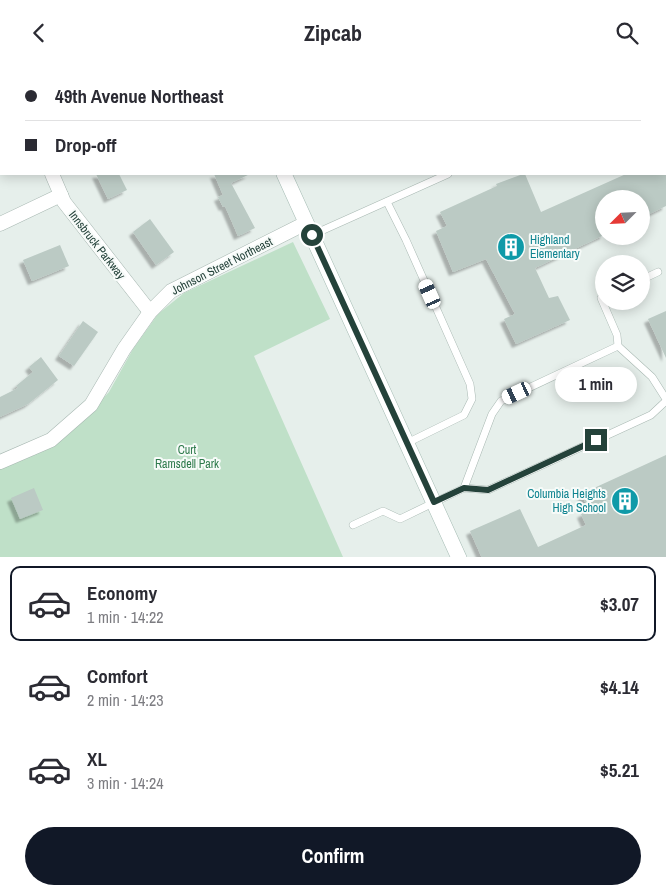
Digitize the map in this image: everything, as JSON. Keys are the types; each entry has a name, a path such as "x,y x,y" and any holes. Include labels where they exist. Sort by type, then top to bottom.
{"street":[{"name":"Innsbruck Parkway","path":"52,175 64,202 150,312"},
{"path":"284,175 459,557"},
{"path":"0,224 61,195"},
{"name":"Johnson Street Northeast","path":"0,463 51,440 91,405 124,349 150,312 171,291 309,229"}],"lane":[{"path":"309,229 387,202 446,175"},
{"path":"387,202 406,240 470,384 472,399 464,415 407,443"},
{"path":"650,275 658,272"},
{"path":"353,525 383,511 400,519 464,488 488,490 651,415 666,400 652,377 618,346 617,335 606,310"},
{"path":"464,488 492,413 501,401 618,346"}],"green space":[{"name":"Curt Ramsdell Park","path":"293,242 330,319 254,356 343,557 0,557 0,467 68,435 109,392 133,349 158,314 184,293"}],"building":[{"path":"96,175 120,175 127,190 108,199"},
{"path":"214,175 248,175 231,183 255,228 238,236 225,206 223,207 218,197 223,195"},
{"name":"Highland Elementary","path":"525,175 541,212 624,175 666,175 666,206 650,214 650,190 595,190 595,239 535,268 549,298 558,296 570,320 516,344 504,319 515,314 486,259 453,272 436,231 447,226 440,212 497,186 496,184"},
{"path":"150,219 174,252 156,265 133,232"},
{"path":"60,245 69,266 32,281 23,260"},
{"path":"666,311 666,358 648,319"},
{"path":"83,321 98,332 74,366 59,356"},
{"path":"41,357 58,380 28,404 0,417 0,397 18,388 16,386 33,372 29,367"},
{"name":"Columbia Heights High School","path":"666,455 666,557 482,557 470,531 520,509 538,547 586,525 581,514 589,510 581,494"},
{"path":"34,488 43,510 20,519 11,498"}],"place":[{"name":"Highland Elementary","path":"511,247"},
{"name":"Columbia Heights High School","path":"625,501"}],"route":[{"path":"312,235 434,502 464,488 488,490 596,440"}]}
